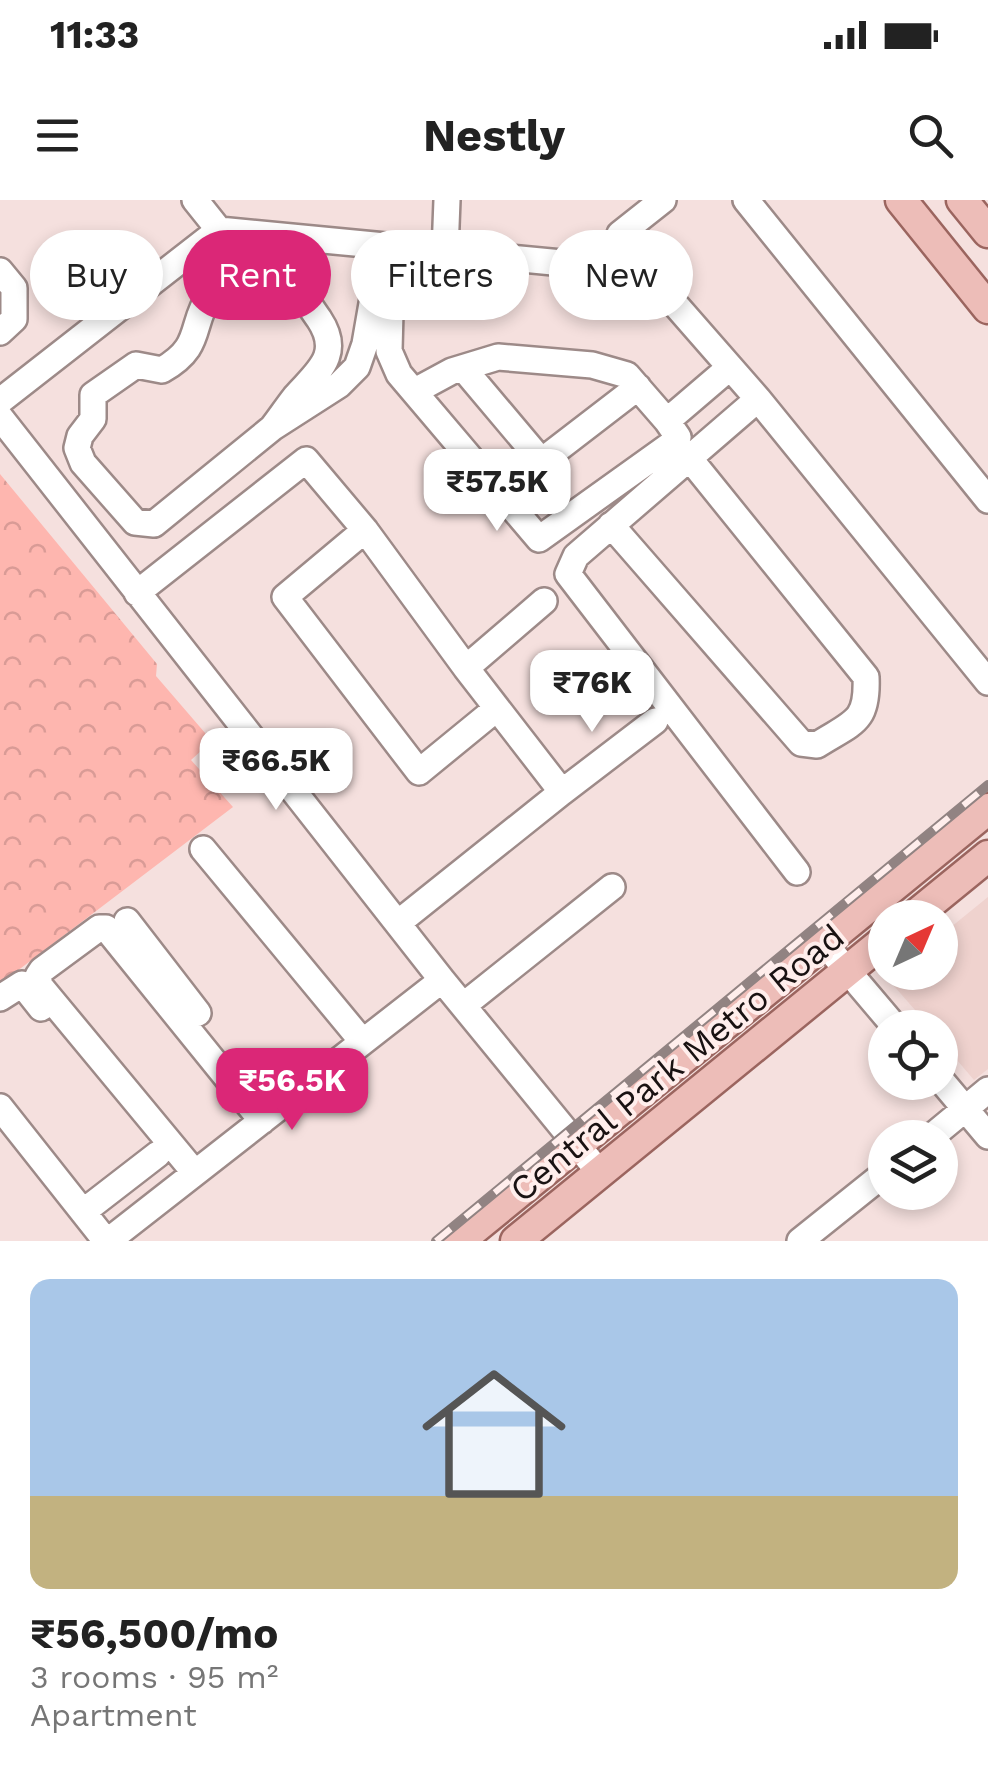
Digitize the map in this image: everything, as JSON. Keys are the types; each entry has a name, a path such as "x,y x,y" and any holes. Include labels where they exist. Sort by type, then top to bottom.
{"main road":[{"path":"901,200 988,308"},
{"path":"962,200 988,232"},
{"name":"Central Park Metro Road","path":"459,1241 988,810"},
{"path":"934,900 988,856"},
{"name":"Central Park Metro Road","path":"516,1241 868,954"}],"street":[{"path":"196,200 219,230"},
{"path":"446,230 447,200"},
{"path":"625,230 662,200"},
{"path":"746,200 988,500"},
{"path":"0,401 183,258"},
{"path":"272,428 322,369 330,343 326,329 295,284 282,273 262,269 238,275 210,294 190,349 170,365 162,370 136,364 101,387 93,396 93,420 80,436 77,448 82,463 112,500 135,522 154,524 272,428 339,385 357,366 371,320"},
{"path":"0,271 14,288 14,319 0,332"},
{"path":"389,320 389,351 398,374 416,390 539,539 678,436 627,375 576,364 498,357 416,390"},
{"path":"688,320 988,682"},
{"path":"463,368 538,457 546,457 638,387"},
{"path":"668,421 729,368"},
{"path":"758,400 576,556 568,574 796,872"},
{"path":"0,417 442,980 600,1173"},
{"path":"611,525 801,743 818,745 856,720 867,704 866,677 690,459"},
{"path":"136,593 306,460 365,530 562,792"},
{"path":"365,530 285,597 418,772 496,709"},
{"path":"466,668 544,602"},
{"path":"398,923 655,720"},
{"path":"204,849 362,1041"},
{"path":"464,1006 612,887"},
{"path":"127,921 268,1116"},
{"path":"188,1178 40,986 38,976 42,970 99,928 106,928 268,1116"},
{"path":"824,943 881,1010"},
{"path":"0,1107 107,1241 442,980"},
{"path":"0,998 22,984 158,1154 188,1178"},
{"path":"952,1120 988,1090"},
{"path":"958,1099 988,1136"},
{"path":"0,1134 93,1241"},
{"path":"83,1212 158,1154"},
{"path":"800,1241 868,1187"}],"shaded area":[{"path":"988,897 988,1069 974,1080 958,1061 958,1010 915,1010 898,990 958,990 958,921"}],"green space":[{"path":"0,474 157,664 156,676 212,741 191,760 233,807 0,984"}],"railway":[{"path":"436,1241 988,785"}]}
